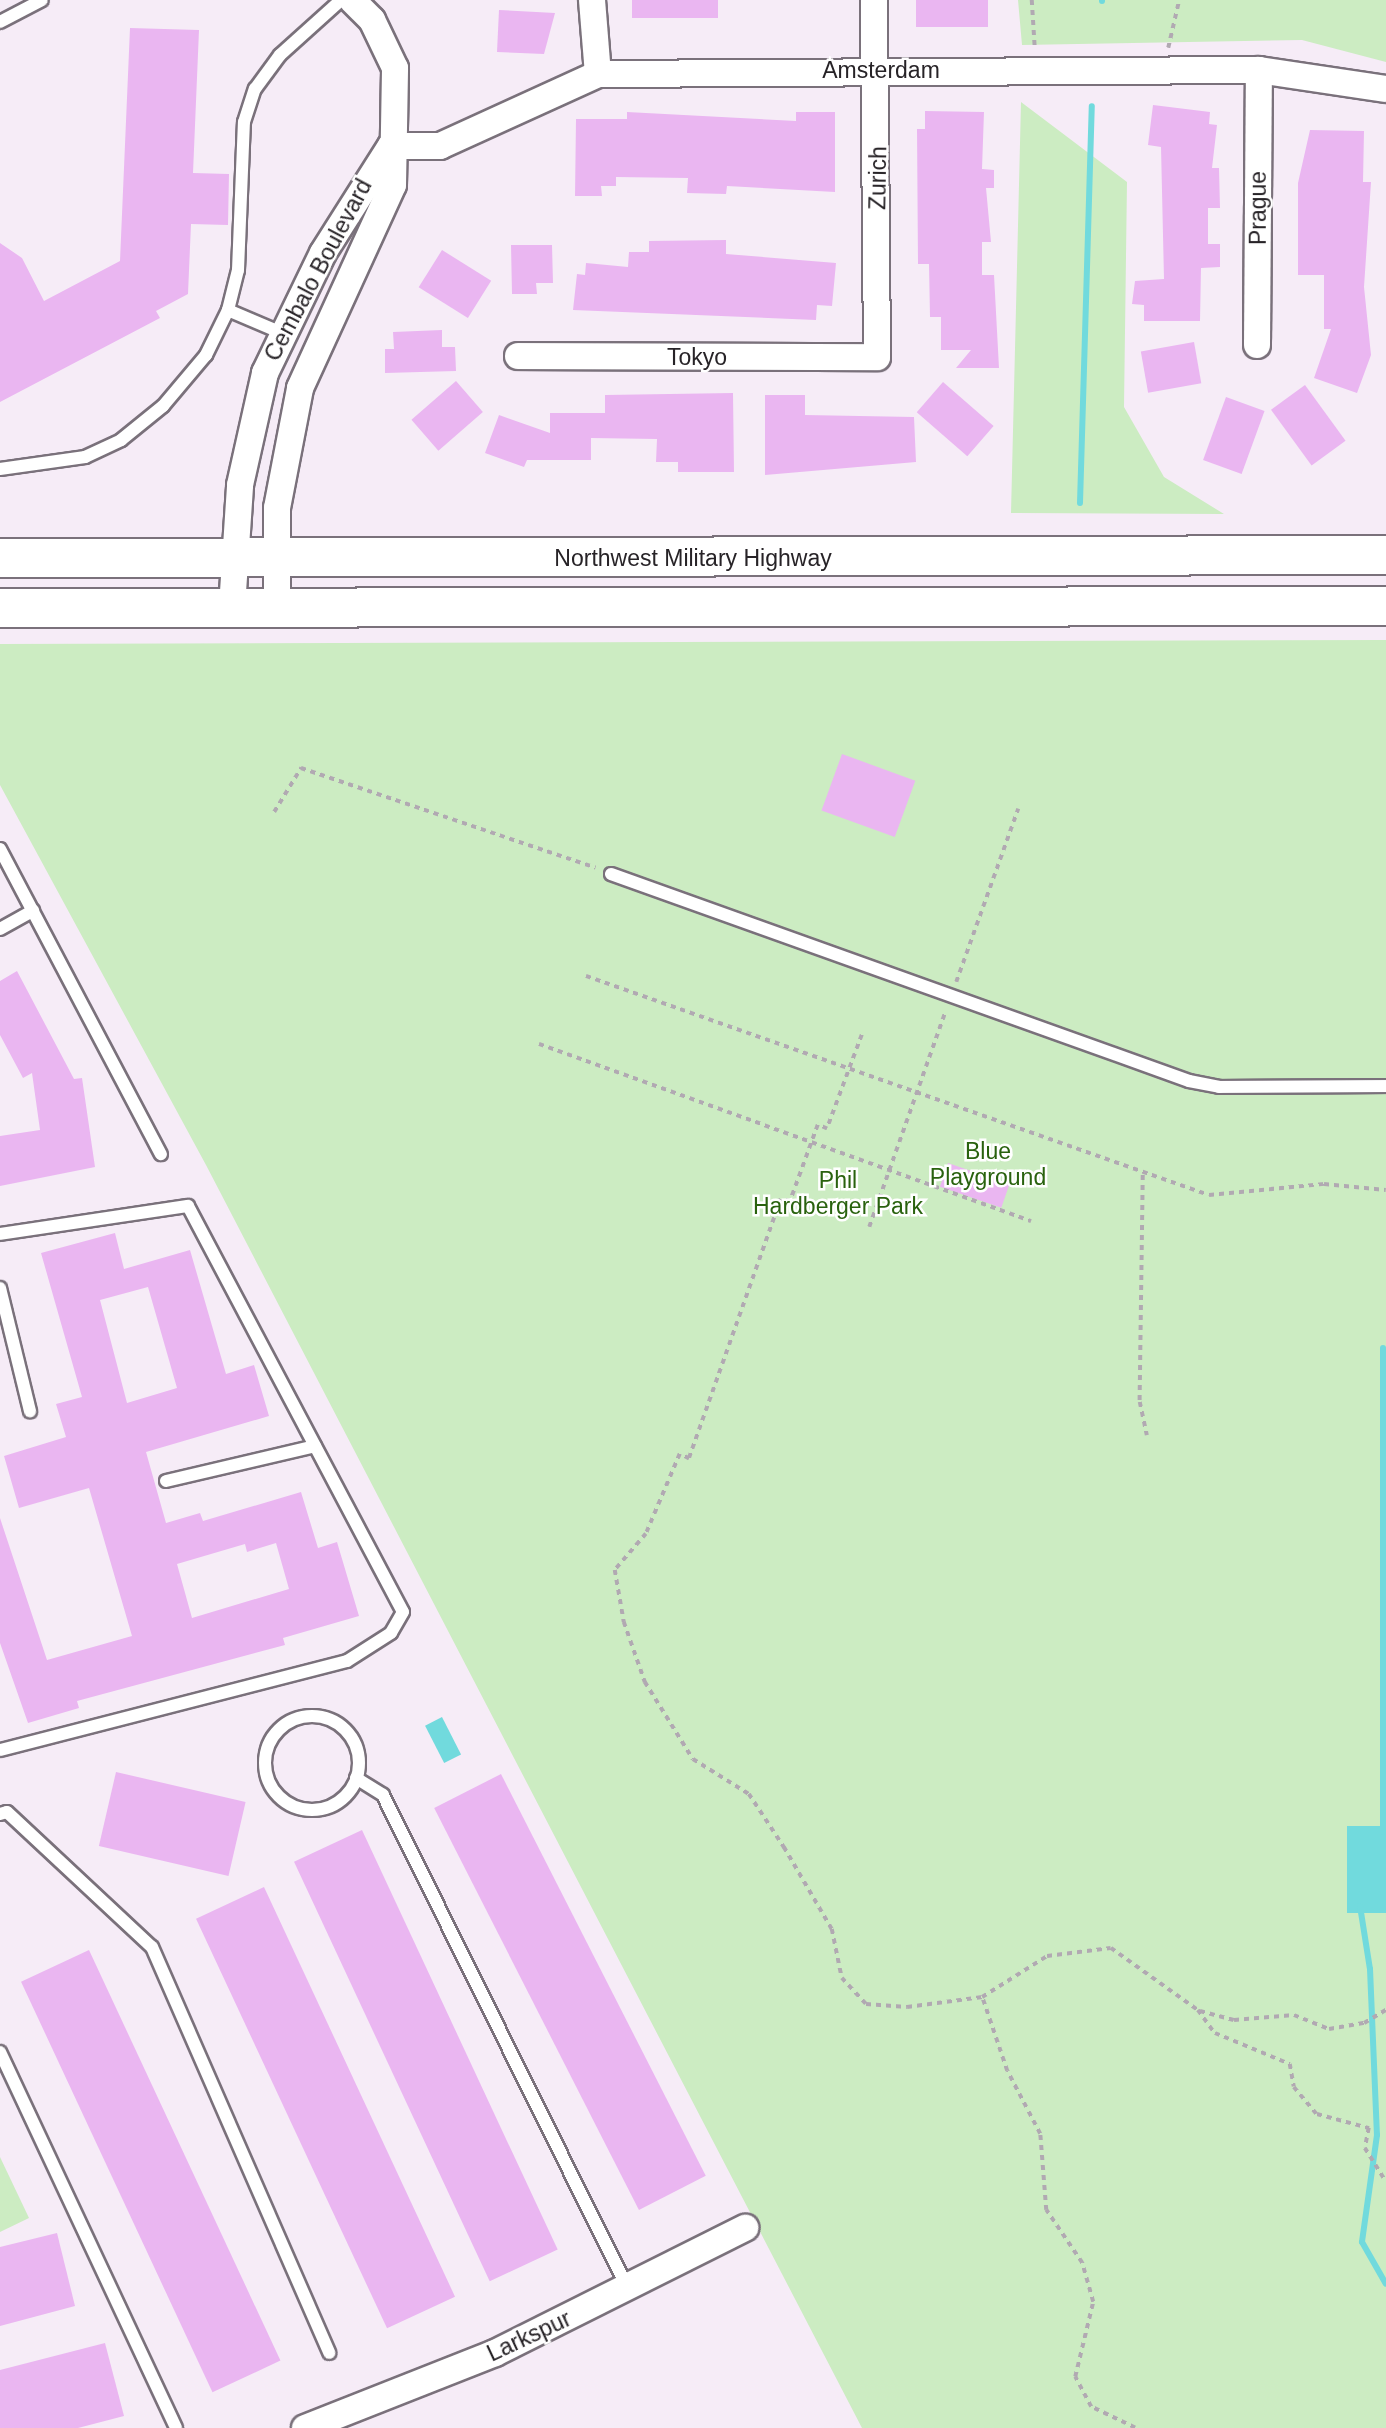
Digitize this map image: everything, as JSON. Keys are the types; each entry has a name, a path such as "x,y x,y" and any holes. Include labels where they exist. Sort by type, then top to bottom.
{"main road":[{"name":"Northwest Military Highway","path":"0,558 1386,555"},
{"path":"0,608 1386,606"}],"street":[{"name":"Cembalo Boulevard","path":"277,608 284,450 316,347 393,185 391,146 398,101 395,68 372,20 352,0"},
{"path":"592,0 598,74"},
{"name":"Zurich","path":"874,0 879,70 877,357"},
{"name":"Amsterdam","path":"391,146 440,146 598,74 879,70 1259,70 1386,89"},
{"name":"Prague","path":"1258,345 1259,70"},
{"name":"Cembalo Boulevard","path":"232,607 233,557 249,435 282,333 369,172 391,146"},
{"path":"282,333 316,347"},
{"name":"Tokyo","path":"518,356 877,357"},
{"name":"Larkspur","path":"305,2428 495,2353 628,2289 745,2228"}],"lane":[{"path":"0,22 42,0"},
{"path":"0,469 85,457 121,440 163,406 206,355 228,310 238,270 244,122 255,89 280,55 341,0"},
{"path":"228,310 282,333"},
{"path":"0,849 161,1154"},
{"path":"611,874 951,996 1219,1087 1386,1086"},
{"path":"0,929 33,911"},
{"path":"0,1234 188,1206 403,1612 391,1633 346,1661 0,1750"},
{"path":"0,1288 30,1411"},
{"path":"166,1480 315,1446"},
{"path":"327,1718 354,1742 356,1778 333,1805 297,1808 270,1784 267,1748 291,1721 327,1718"},
{"path":"356,1778 383,1795 628,2289"},
{"path":"0,1814 7,1812 152,1947 329,2353"},
{"path":"0,2052 176,2428"}],"path":[{"path":"1032,0 1035,50"},
{"path":"1163,50 1170,47 1179,0"},
{"path":"1027,55 1035,50 1045,50"},
{"path":"274,812 301,768 611,874"},
{"path":"869,1227 1018,809"},
{"path":"586,976 1143,1175 1209,1195 1324,1184 1386,1190"},
{"path":"862,1035 827,1129 818,1125 790,1202 781,1199 689,1459 680,1454 646,1534 615,1570 624,1622 645,1682 693,1759 749,1794 832,1929 842,1978 866,2004 907,2007 982,1997 1047,1956 1111,1948 1198,2010 1215,2033 1290,2064 1294,2087 1317,2113 1368,2128 1365,2148 1386,2181"},
{"path":"539,1044 1031,1221"},
{"path":"1143,1175 1140,1402 1147,1436"},
{"path":"982,1997 1007,2071 1040,2134 1046,2210 1082,2263 1093,2302 1075,2377 1091,2407 1135,2428"},
{"path":"1198,2010 1234,2020 1294,2015 1329,2029 1364,2023 1386,2010"}],"green space":[{"path":"1018,0 1386,0 1386,62 1302,40 1022,45"},
{"path":"1021,102 1127,182 1124,407 1164,477 1224,514 1011,513"},
{"name":"Phil Hardberger Park","path":"1386,640 1386,2428 862,2428 206,1165 0,785 0,644"},
{"path":"0,2157 29,2218 0,2232"}],"water":[{"path":"442,1717 461,1754 444,1763 425,1726"},
{"path":"1347,1826 1386,1826 1386,1913 1347,1913"}],"building":[{"path":"632,0 718,0 718,18 632,18"},
{"path":"916,0 988,0 988,27 916,27"},
{"path":"499,10 555,13 544,54 497,52"},
{"path":"130,28 199,30 193,173 229,174 228,225 191,224 188,294 156,311 160,318 0,402 0,243 22,258 44,301 120,261"},
{"path":"1153,105 1210,112 1209,124 1217,125 1212,168 1219,168 1220,208 1208,208 1208,244 1220,244 1220,267 1201,268 1200,321 1144,321 1144,305 1132,304 1135,281 1164,279 1161,147 1148,145"},
{"path":"925,111 984,112 982,169 994,170 994,188 986,188 991,242 982,242 982,275 994,275 999,368 956,368 971,350 941,350 941,317 930,317 929,264 918,264 917,129 925,129"},
{"path":"627,112 796,121 796,112 835,112 835,192 727,186 726,194 687,193 688,178 616,177 616,186 601,186 602,196 575,196 576,119 627,119"},
{"path":"1310,130 1364,131 1363,182 1371,182 1364,287 1371,355 1357,393 1314,378 1331,329 1324,329 1324,275 1298,275 1298,183"},
{"path":"726,240 726,254 836,263 832,306 817,305 816,320 573,310 577,274 585,275 586,263 628,267 629,252 649,252 649,241"},
{"path":"511,245 552,245 553,283 536,283 537,294 512,294"},
{"path":"442,250 491,281 468,318 419,287"},
{"path":"442,330 442,347 455,347 456,371 385,373 385,349 394,349 393,332"},
{"path":"1194,342 1201,383 1148,393 1141,351"},
{"path":"456,381 483,412 438,451 411,420"},
{"path":"943,382 994,426 967,456 917,412"},
{"path":"1305,385 1346,441 1312,466 1271,410"},
{"path":"733,393 734,472 678,472 678,462 656,462 657,439 591,438 591,460 527,460 524,467 485,453 499,415 550,433 550,413 605,413 605,395"},
{"path":"765,395 805,395 805,415 914,417 916,462 765,475"},
{"path":"1226,397 1265,411 1242,474 1203,460"},
{"path":"842,754 915,781 895,837 821,810"},
{"path":"17,971 74,1079 82,1078 95,1167 0,1186 0,1136 40,1130 32,1073 23,1078 0,1035 0,981"},
{"path":"948,1163 1009,1184 1001,1208 940,1187"},
{"path":"115,1233 124,1269 190,1250 226,1374 254,1365 269,1416 146,1452 166,1523 200,1513 203,1521 301,1492 318,1548 337,1542 359,1616 283,1638 285,1645 77,1701 79,1708 28,1723 0,1643 0,1518 47,1660 132,1636 89,1488 19,1508 4,1456 66,1437 56,1404 82,1397 41,1253","holes":["148,1287 177,1388 127,1403 100,1300","276,1543 289,1589 192,1618 177,1564 245,1544 247,1552"]},
{"path":"116,1772 246,1802 228,1876 99,1846"},
{"path":"501,1774 706,2176 639,2210 434,1808"},
{"path":"362,1830 558,2250 490,2281 294,1862"},
{"path":"264,1887 455,2297 387,2328 196,1919"},
{"path":"89,1950 280,2361 212,2392 21,1982"},
{"path":"57,2233 75,2306 0,2326 0,2247"},
{"path":"105,2343 124,2416 78,2428 0,2428 0,2370"}],"waterway":[{"path":"1080,503 1092,106"},
{"path":"1383,1348 1383,1832"},
{"path":"1360,1906 1370,1969 1377,2135 1362,2242 1386,2284"}],"park label":[{"name":"Blue Playground","path":"988,1164"}]}
